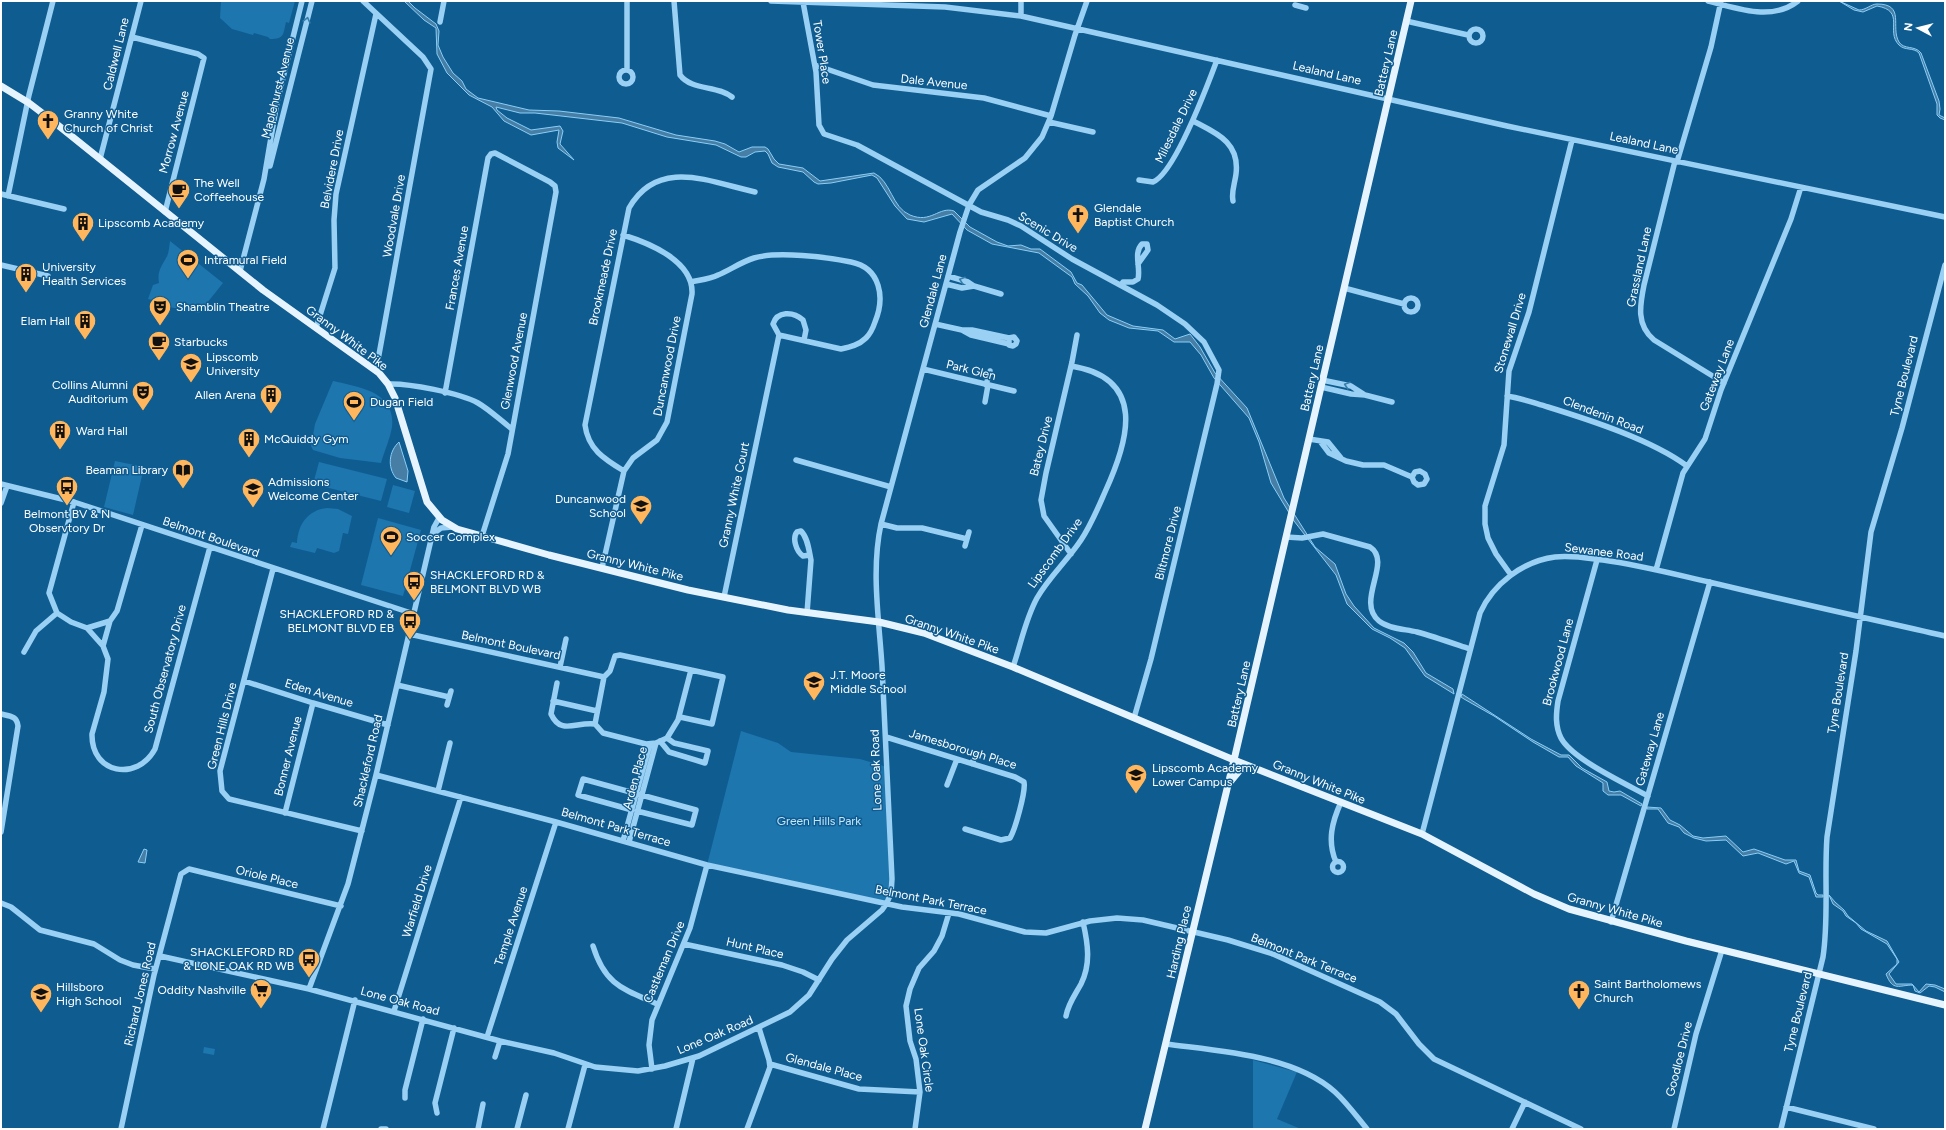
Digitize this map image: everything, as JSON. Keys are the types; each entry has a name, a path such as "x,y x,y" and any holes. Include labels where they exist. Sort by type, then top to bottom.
{"main road":[{"name":"Battery Lane","path":"1234,760 1411,1"},
{"name":"Granny White Pike","path":"1,86 29,103 240,272 376,370 388,384 395,398 404,423 425,496 430,507 439,518 452,527 602,568 724,597 807,613 879,622 924,633 1013,667 1251,767 1422,834 1551,902 1611,922 1945,1005"},
{"name":"Harding Place","path":"1146,1129 1234,760"},
{"path":"1228,785 1240,770 1251,767"}],"street":[{"path":"8,196 29,103 29,95 53,1"},
{"name":"Caldwell Lane","path":"100,159 141,1"},
{"name":"Maplehurst Avenue","path":"240,272 264,179 277,102 302,1"},
{"name":"Maplehurst Avenue","path":"264,179 270,165 312,1"},
{"path":"363,1 376,14"},
{"path":"440,22 444,1"},
{"path":"627,1 627,69"},
{"path":"674,1 674,19 678,42 679,79 689,83 723,91 732,97"},
{"name":"Lealand Lane","path":"771,1 838,2 950,7 1021,16 1572,140 1945,218"},
{"path":"1021,1 1021,16"},
{"name":"Glendale Lane","path":"879,622 876,564 881,524 922,369 965,216 976,193 984,185 1015,165 1039,142 1049,122 1087,1"},
{"path":"1708,1 1721,2 1756,12 1768,13 1784,9 1798,1"},
{"name":"Tower Place","path":"800,2 815,65 820,130"},
{"name":"Grassland Lane","path":"1721,2 1711,47 1676,161 1640,305 1641,318 1646,333 1654,340 1724,384"},
{"name":"Woodvale Drive","path":"376,14 430,65 431,76 376,370"},
{"name":"Belvidere Drive","path":"316,328 335,268 334,220 336,194 376,14"},
{"path":"1406,21 1468,35"},
{"name":"Morrow Avenue","path":"132,37 198,54 204,58 165,212"},
{"name":"Milesdale Drive","path":"1139,180 1153,182 1164,175 1192,120 1217,60"},
{"name":"Dale Avenue","path":"815,65 877,86 984,98 1051,116"},
{"path":"1192,120 1222,137 1234,151 1237,170 1232,201"},
{"path":"1049,122 1093,132"},
{"name":"Scenic Drive","path":"820,130 830,137 857,145 981,212 1008,220 1021,226 1068,257 1157,305 1190,328 1210,351 1216,362 1219,374"},
{"name":"Stonewall Drive","path":"1511,575 1491,544 1486,531 1485,516 1487,500 1504,445 1510,365 1529,312 1572,140"},
{"name":"Frances Avenue","path":"445,393 488,158 491,154 497,153 555,186"},
{"name":"Brookmeade Drive","path":"624,470 603,458 595,451 589,443 585,425 628,212 634,201 647,186 659,180 682,177 755,192"},
{"name":"Glenwood Avenue","path":"482,536 506,462 554,201 555,186"},
{"name":"Gateway Lane","path":"1656,570 1686,466 1704,442 1724,384 1791,218 1801,187"},
{"path":"1,194 64,209"},
{"path":"623,235 648,245 674,259 685,269 692,282 712,277 754,258 767,256 810,256 852,262 864,266 874,275 879,284 880,307 867,337 855,345 841,349 779,335 773,324 776,316 780,314 793,315 803,320 806,330 804,340"},
{"path":"1121,285 1123,282 1133,282 1138,280 1138,264"},
{"path":"1,265 48,276"},
{"name":"Tyne Boulevard","path":"1781,1129 1819,974 1826,936 1825,862 1827,837 1860,617 1871,532 1902,428 1945,265"},
{"path":"948,276 1001,294"},
{"name":"Duncanwood Drive","path":"602,568 624,470 633,458 660,437 667,422 690,305 692,282"},
{"path":"946,284 962,288 974,286"},
{"path":"1344,288 1404,304"},
{"path":"935,324 962,330 971,335 987,336 1009,341"},
{"name":"Granny White Court","path":"724,597 779,335"},
{"name":"Batey Drive","path":"1071,554 1044,516 1041,500 1077,335"},
{"name":"Lipscomb Drive","path":"1013,667 1026,623 1035,600 1052,576 1071,554 1092,521 1110,481 1120,453 1127,419 1122,396 1110,380 1088,370 1071,366"},
{"name":"Park Glen","path":"922,369 1014,391"},
{"path":"985,402 990,371"},
{"name":"Biltmore Drive","path":"1134,718 1138,710 1151,659 1219,374"},
{"path":"1322,383 1351,386 1365,395"},
{"path":"1322,383 1344,393 1365,395 1392,402"},
{"path":"388,384 398,384 445,393 477,402 512,429"},
{"name":"Clendenin Road","path":"1507,396 1564,412 1603,426 1664,451 1686,466"},
{"path":"1309,439 1320,441 1329,453 1341,458 1358,464 1384,465 1412,477"},
{"path":"796,460 891,487"},
{"path":"1,503 4,485"},
{"name":"Belmont Boulevard","path":"4,485 74,502 273,569 414,614"},
{"path":"74,502 50,594 57,613 71,622 87,628 103,646"},
{"name":"Shackleford Road","path":"309,989 348,884 376,776 433,534 439,518"},
{"path":"881,524 897,528 922,528 967,539"},
{"path":"103,646 110,620 117,611 123,596 142,525"},
{"path":"433,534 439,529 452,527"},
{"path":"965,546 969,532"},
{"path":"1286,537 1302,538 1322,534 1362,544 1373,549 1378,560 1371,597 1374,614 1380,621 1386,625 1409,630 1470,649"},
{"name":"South Observatory Drive","path":"103,646 108,659 107,677 92,734 92,744 102,762 110,768 122,770 137,768 149,760 155,749 210,547"},
{"path":"807,613 810,555"},
{"name":"Sewanee Road","path":"1422,834 1478,617 1484,604 1497,587 1511,575 1537,561 1554,557 1575,557 1656,570 1945,636"},
{"name":"Brookwood Lane","path":"1596,560 1558,701 1556,722 1563,740 1575,753 1648,796"},
{"name":"Green Hills Drive","path":"273,569 220,771 222,791 229,800 362,831"},
{"name":"Gateway Lane","path":"1611,922 1710,582"},
{"path":"24,652 36,631 57,613"},
{"path":"87,628 110,620"},
{"name":"Lone Oak Road","path":"160,956 355,1000 500,1041 554,1052 585,1065 617,1070 652,1069 693,1058 759,1028 783,1016 800,1005 809,995 844,944 887,904 891,893 892,879 886,737 879,622"},
{"name":"Belmont Boulevard","path":"409,634 604,677"},
{"path":"560,667 566,639"},
{"path":"594,724 604,677 610,671 614,657 618,655 723,677 712,724 680,717"},
{"path":"655,743 667,738 680,717 691,670"},
{"name":"Eden Avenue","path":"244,681 388,725"},
{"path":"558,683 553,701 552,716 564,727 585,723 594,724 603,733 655,743 669,752 705,763 708,751 674,743 667,738"},
{"path":"397,684 449,697"},
{"path":"447,706 451,691"},
{"path":"553,701 597,710"},
{"name":"Bonner Avenue","path":"286,813 312,703"},
{"path":"1,714 14,717 18,721 1,829"},
{"name":"Jamesborough Place","path":"886,737 1020,779 1024,782 1014,830 1008,839 1001,840 965,829"},
{"path":"438,791 450,743"},
{"name":"Arden Place","path":"626,841 655,743"},
{"path":"972,764 976,752"},
{"path":"947,785 957,759"},
{"name":"Belmont Park Terrace","path":"376,776 556,822 707,865 887,904 949,913 1034,934 1052,932 1083,922 1106,918 1132,918 1193,932 1264,951 1376,1000 1396,1014 1419,1044 1434,1059 1581,1129"},
{"path":"583,780 696,810 692,825 634,810 578,794 583,780"},
{"name":"Warfield Drive","path":"394,1011 461,797"},
{"path":"1336,862 1332,852 1331,834 1341,802"},
{"name":"Temple Avenue","path":"487,1037 556,822"},
{"name":"Castleman Drive","path":"652,1069 649,1045 650,1030 658,1004 684,944 697,909 707,865"},
{"name":"Oriole Place","path":"189,870 340,906"},
{"name":"Richard Jones Road","path":"121,1129 156,969 181,874 189,870"},
{"path":"1,903 11,907 40,930 94,944 120,960 133,965 156,969"},
{"name":"Lone Oak Circle","path":"915,1129 920,1092 916,1059 909,1036 906,1006 910,989 919,968 934,951 942,936 949,913"},
{"path":"1066,1016 1068,1008 1080,985 1087,967 1088,951 1083,922"},
{"name":"Hunt Place","path":"684,944 782,965 803,972 819,980"},
{"path":"593,946 601,967 614,984 658,1004"},
{"name":"Goodloe Drive","path":"1674,1129 1692,1048 1722,950"},
{"path":"323,1129 355,1000"},
{"path":"405,1098 405,1090 423,1019"},
{"path":"437,1112 435,1103 454,1028"},
{"path":"747,1129 770,1064 759,1028"},
{"path":"495,1057 500,1041"},
{"path":"1166,1044 1252,1055 1308,1074 1335,1092 1367,1129"},
{"path":"676,1129 693,1058"},
{"name":"Glendale Place","path":"770,1064 858,1089 920,1092"},
{"path":"568,1129 585,1065"},
{"path":"517,1129 526,1095"},
{"path":"1512,1129 1525,1102"},
{"path":"478,1129 483,1104"},
{"path":"1786,1107 1874,1129"},
{"path":"381,1129 386,1129"}],"green space":[{"path":"221,1 295,1 289,23 286,22 284,33 281,37 270,39 254,33 253,35 232,29 220,18"},
{"name":"Intramural Field","path":"170,241 223,283 199,313 164,306 161,302 148,299 153,285 159,283 159,273 168,254"},
{"name":"Dugan Field","path":"333,381 364,389 382,398 388,405 392,415 392,427 381,463 340,458 313,450 311,446 315,424"},
{"path":"115,461 144,467 133,515 104,507"},
{"path":"319,462 387,479 381,501 313,484"},
{"path":"393,485 415,491 409,513 387,507"},
{"path":"320,509 338,509 352,516 348,534 343,533 339,551 334,553 317,548 315,553 290,547 292,542 297,543 299,530 305,519"},
{"name":"Soccer Complex","path":"378,518 421,530 403,596 361,585"},
{"name":"Green Hills Park","path":"741,731 778,743 791,752 860,759 887,767 892,879 887,904 707,865"},
{"path":"204,1047 215,1049 214,1055 203,1053"},
{"path":"1253,1060 1297,1072 1277,1119 1301,1129 1253,1129"}],"shaded area":[{"path":"404,1 408,1 436,24 439,31 438,45 443,57 453,73 462,81 466,89 478,98 529,110 559,111 619,118 676,135 715,141 725,144 739,152 752,147 765,147 779,164 803,168 820,181 874,173 884,182 899,207 904,212 917,217 924,217 949,210 954,211 970,227 997,242 1008,246 1021,245 1031,249 1040,249 1071,272 1077,283 1082,285 1107,315 1133,326 1163,330 1175,339 1190,334 1200,347 1215,373 1247,408 1284,498 1315,547 1335,564 1346,594 1354,606 1374,628 1404,643 1413,652 1426,673 1453,689 1454,694 1425,676 1405,648 1372,629 1347,604 1336,575 1294,521 1271,483 1259,442 1249,418 1214,378 1201,355 1190,342 1174,342 1158,331 1129,328 1109,320 1100,313 1088,296 1075,284 1072,277 1039,253 992,244 967,230 952,214 924,222 907,219 895,206 877,178 872,175 818,184 803,172 778,167 772,163 765,151 755,152 746,157 741,157 716,145 667,137 622,123 535,113 520,113 496,107 497,110 507,118 531,130 560,126 563,131 560,144 574,160 558,148 557,142 559,130 531,135 504,121 492,107 469,95 447,73 437,54 436,28 424,20"},
{"path":"1839,1 1859,10 1877,4 1886,5 1891,8 1896,17 1896,30 1899,42 1904,46 1916,49 1921,53 1939,101 1939,115 1945,118 1945,120 1937,115 1937,104 1919,53 1914,50 1901,47 1895,40 1894,22 1891,12 1877,6 1863,12 1854,10"},
{"path":"399,442 408,471 407,482 396,478 390,464 391,454"},
{"path":"1462,694 1531,739 1561,755 1569,755 1582,768 1607,782 1609,791 1620,791 1642,804 1641,806 1621,795 1608,795 1603,791 1603,783 1576,766 1568,757 1559,757 1533,742 1494,716 1461,697"},
{"path":"1647,807 1661,808 1670,820 1680,825 1693,836 1703,838 1726,836 1743,852 1754,849 1785,860 1796,860 1799,871 1810,875 1816,893 1818,895 1823,895 1823,897 1816,897 1809,877 1799,873 1794,861 1786,864 1758,853 1743,856 1726,840 1706,841 1694,838 1684,833 1679,827 1668,823 1658,809 1647,809"},
{"path":"144,849 147,850 145,863 138,862"},
{"path":"1829,895 1848,916 1866,931 1887,941 1899,962 1889,974 1896,984 1913,985 1897,986 1891,983 1886,974 1897,964 1897,959 1887,944 1861,929 1856,923 1846,916 1843,911 1833,904"},
{"path":"1926,984 1935,985 1945,989 1945,992 1929,986 1920,993 1915,991 1913,985 1919,992"}],"place":[{"name":"Granny White Church of Christ","path":"48,140"},
{"name":"The Well Coffeehouse","path":"179,210"},
{"name":"Glendale Baptist Church","path":"1078,234"},
{"name":"Lipscomb Academy","path":"83,242"},
{"name":"Intramural Field","path":"188,280"},
{"name":"University Health Services","path":"26,294"},
{"name":"Shamblin Theatre","path":"160,326"},
{"name":"Elam Hall","path":"85,340"},
{"name":"Starbucks","path":"159,362"},
{"name":"Lipscomb University","path":"191,384"},
{"name":"Collins Alumni Auditorium","path":"143,412"},
{"name":"Allen Arena","path":"271,414"},
{"name":"Dugan Field","path":"354,422"},
{"name":"Ward Hall","path":"60,450"},
{"name":"McQuiddy Gym","path":"249,458"},
{"name":"Beaman Library","path":"183,490"},
{"name":"Belmont BV & N Observtory Dr","path":"67,506"},
{"name":"Admissions Welcome Center","path":"253,508"},
{"name":"Duncanwood School","path":"641,526"},
{"name":"Soccer Complex","path":"391,556"},
{"name":"SHACKLEFORD RD & BELMONT BLVD WB","path":"414,602"},
{"name":"SHACKLEFORD RD & BELMONT BLVD EB","path":"410,640"},
{"name":"J.T. Moore Middle School","path":"814,702"},
{"name":"Lipscomb Academy Lower Campus","path":"1136,794"},
{"name":"SHACKLEFORD RD & LONE OAK RD WB","path":"309,978"},
{"name":"Oddity Nashville","path":"261,1010"},
{"name":"Saint Bartholomews Church","path":"1579,1010"},
{"name":"Hillsboro High School","path":"41,1014"}]}
